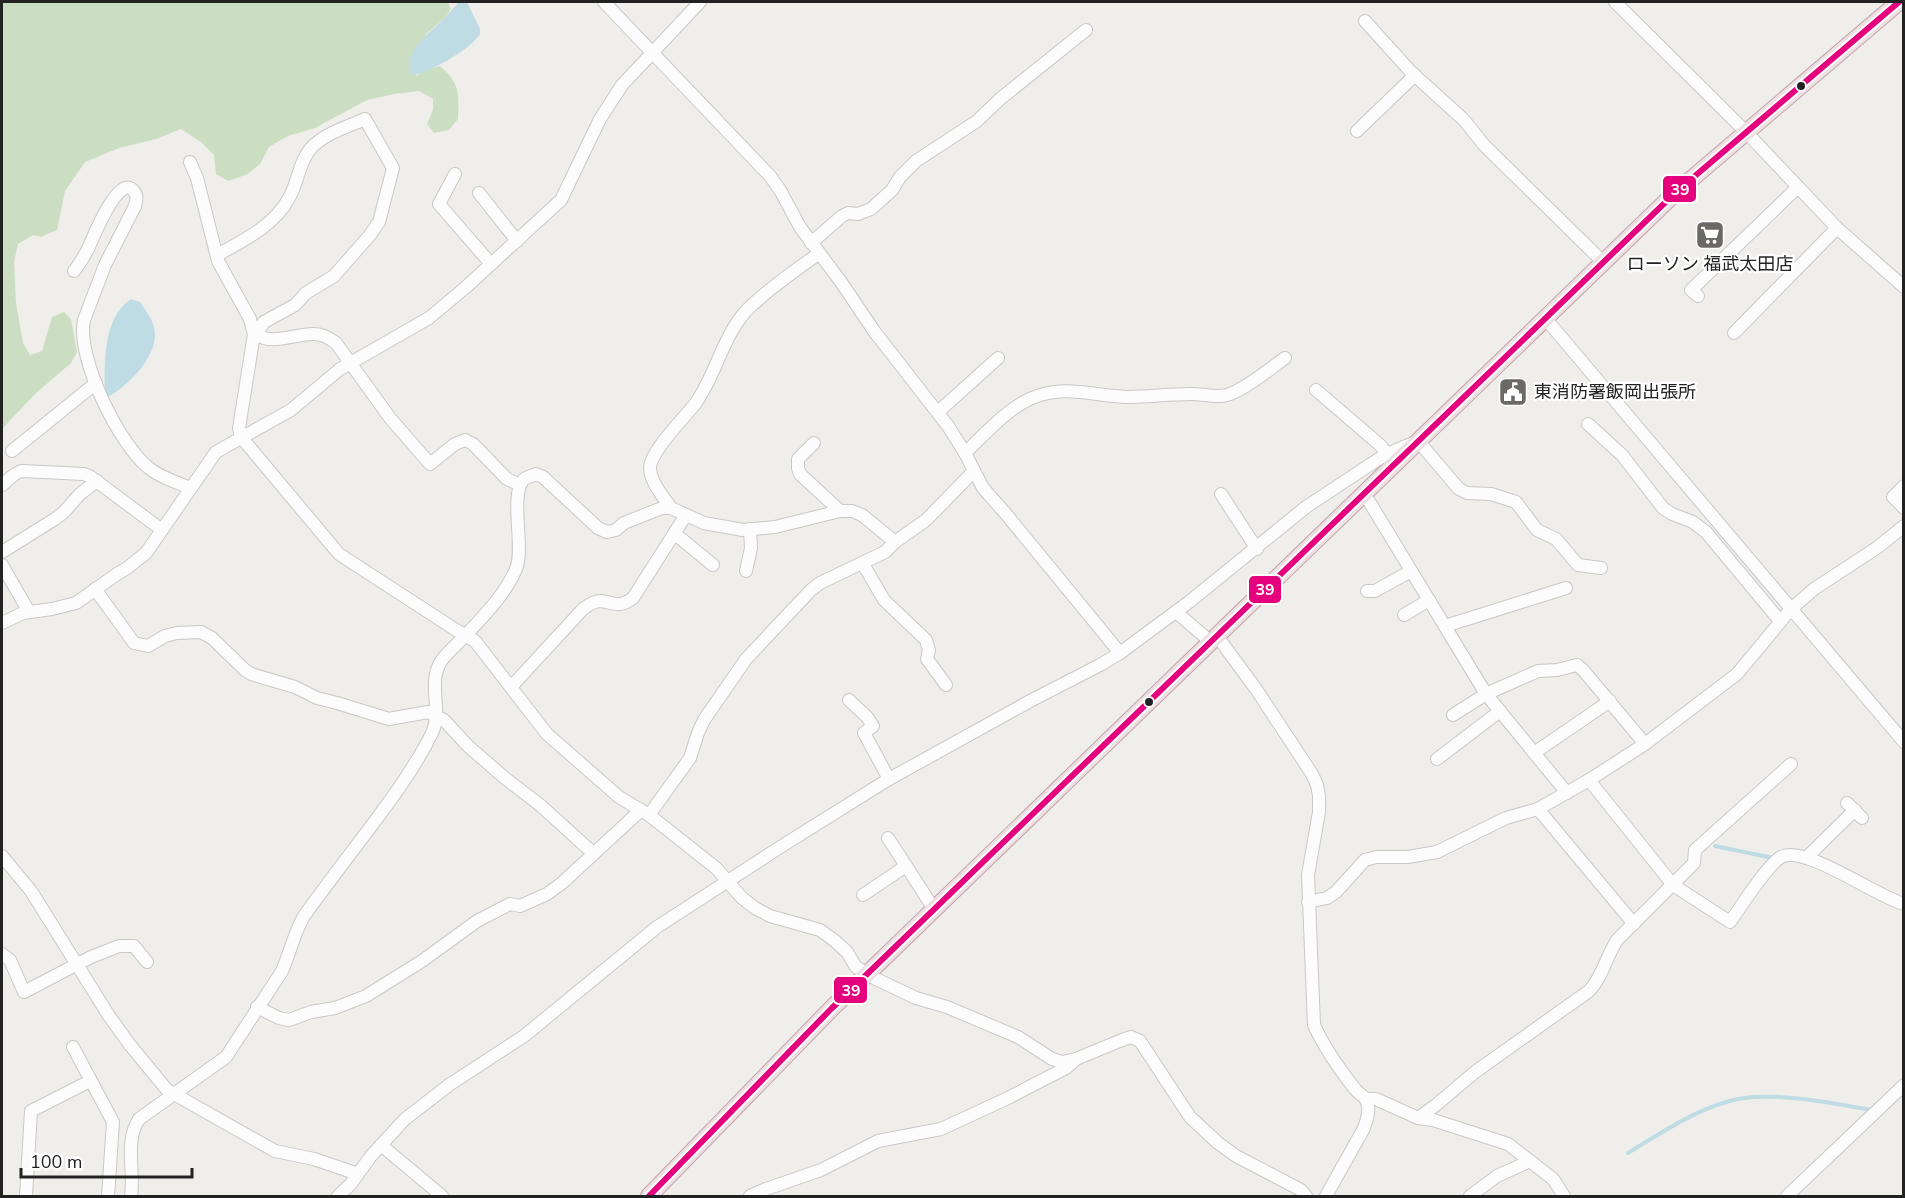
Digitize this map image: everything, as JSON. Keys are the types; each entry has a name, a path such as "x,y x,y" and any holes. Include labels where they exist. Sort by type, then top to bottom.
{"highway":[{"path":"649,1197 866,974 1675,193 1899,2"}],"street":[{"path":"604,2 770,176 815,248 842,282 874,331 938,412 965,453 983,488 1120,653"},
{"path":"2,623 29,612 76,603 127,568 146,553 216,452 291,410 350,362 429,318 517,241 561,200 600,120 622,85 700,2"},
{"path":"1615,2 1746,132 1837,228 1904,287"},
{"path":"1365,21 1415,75 1464,120 1484,145 1603,262"},
{"path":"671,508 652,476 650,469 653,455 696,403 709,381 728,338 747,310 815,248 842,216 848,213 858,214 871,209 892,190 907,169 927,153 977,121 1007,93 1086,30"},
{"path":"1357,131 1415,75"},
{"path":"217,255 262,228 279,211 290,197 295,180 310,149 322,138 365,119 393,168 379,222 334,276 306,293 295,305 264,322 255,334 239,428 241,437 339,554 475,641 547,734 619,797 645,813 716,868 742,898 755,908 770,916 820,930 847,952 856,967 866,974 916,998 947,1007 1018,1037 1052,1059 1062,1062 1076,1059 1131,1037 1140,1041 1190,1117 1236,1156 1294,1187 1306,1197"},
{"path":"190,162 197,178 218,261 250,319 255,334 268,340 314,334 328,337 336,343 390,418 430,464 455,444 465,440 473,444 507,479 520,485"},
{"path":"455,174 439,204 491,264"},
{"path":"1698,296 1691,290 1798,187"},
{"path":"74,271 85,255 108,204 116,194 131,189 135,192 137,199 135,206 105,265 84,320 83,339 107,411 133,453 160,476 191,488"},
{"path":"479,193 517,241"},
{"path":"1734,333 1837,228"},
{"path":"1545,318 1904,742"},
{"path":"938,412 998,358"},
{"path":"965,453 1014,408 1042,395 1088,391 1126,397 1193,394 1223,396 1237,390 1285,358"},
{"path":"12,452 96,383"},
{"path":"1316,390 1380,445 1387,454"},
{"path":"1588,424 1622,455 1663,508 1693,522 1706,532 1780,621"},
{"path":"338,1197 381,1144 405,1119 448,1085 524,1036 657,927 889,779 1120,653 1257,549 1306,507 1387,454 1418,441 1459,489 1467,493 1491,494 1516,502 1537,530 1556,538 1578,565 1601,568"},
{"path":"814,443 798,459 800,474 840,511"},
{"path":"2,485 14,473 22,471 84,474 97,481 162,530"},
{"path":"258,1007 279,1018 289,1020 356,1000 422,961 477,921 510,904 520,906 547,894 562,883 593,853 645,813 690,758 704,720 746,659 811,590 820,583 885,552 926,520 974,471"},
{"path":"131,1197 130,1142 133,1128 139,1119 226,1057 282,971 303,916 404,782 432,732 437,716 435,677 440,662 486,611 516,569 519,548 517,508 520,485 525,478 536,474 543,477 598,528 606,532 616,530 624,523 662,508 671,508 704,523 742,530 775,527 840,511 852,511 862,515 895,542"},
{"path":"2,552 55,519 97,481"},
{"path":"1904,486 1893,497 1904,508"},
{"path":"1364,493 1486,694 1567,793"},
{"path":"1221,494 1257,549"},
{"path":"511,687 583,609 600,601 618,606 633,598 686,515"},
{"path":"1308,902 1327,898 1336,892 1365,860 1437,852 1506,818 1538,809 1589,780 1645,744 1737,674 1791,609 1814,589 1878,547 1904,526"},
{"path":"746,571 751,548 750,529"},
{"path":"674,533 714,565"},
{"path":"863,564 884,600 926,640 929,650 927,659 946,685"},
{"path":"2,566 29,612"},
{"path":"1367,591 1375,591 1411,571"},
{"path":"1445,626 1566,588"},
{"path":"95,589 134,643 148,645 165,636 177,633 201,632 212,638 251,674 295,687 317,698 388,719 428,712 437,716 444,720 476,753 540,805 593,853"},
{"path":"1404,615 1429,600"},
{"path":"1176,612 1214,639 1256,689 1317,785 1319,812 1308,875 1308,902 1314,1025 1322,1042 1355,1089 1366,1099 1376,1099 1418,1118 1454,1126 1508,1144 1557,1183 1564,1197"},
{"path":"1453,715 1486,694 1538,671 1557,670 1577,665 1645,744"},
{"path":"849,700 873,726 864,733 889,779"},
{"path":"1534,753 1610,701"},
{"path":"1437,759 1500,711"},
{"path":"1418,1118 1437,1105 1475,1072 1581,998 1597,982 1617,940 1694,863 1695,850 1791,764"},
{"path":"1589,780 1673,885 1730,922 1772,864 1782,856 1807,857 1904,904"},
{"path":"1538,809 1634,924"},
{"path":"1807,857 1854,810"},
{"path":"888,838 934,909"},
{"path":"2,855 31,891 109,1016 167,1090 275,1151 314,1159 358,1174"},
{"path":"863,895 906,866"},
{"path":"2,954 10,960 24,992 119,946 134,946 147,962"},
{"path":"73,1047 113,1122 108,1197"},
{"path":"750,1197 821,1170 878,1141 941,1129 1066,1068 1076,1059"},
{"path":"26,1197 31,1111 90,1081"},
{"path":"1787,1197 1904,1084"},
{"path":"1894,1095 1904,1105"},
{"path":"1326,1197 1363,1130 1367,1119 1366,1099"},
{"path":"381,1144 442,1197"},
{"path":"1470,1197 1497,1176 1530,1161"}],"green space":[{"path":"2,2 448,2 451,9 445,18 426,34 416,76 425,70 440,66 447,72 457,89 458,119 449,130 434,133 427,124 433,110 433,99 419,91 367,100 315,128 288,136 269,147 260,164 248,174 228,181 216,174 214,155 201,142 181,129 156,139 119,148 85,162 65,191 57,230 41,237 33,235 18,244 14,262 16,303 23,343 30,355 42,351 52,317 64,312 71,319 77,352 71,363 35,394 2,429"}],"water":[{"path":"460,2 467,2 480,29 479,36 465,49 446,61 426,71 411,75 409,67 413,51"},
{"path":"131,299 140,302 152,320 155,337 153,348 134,377 108,397 105,394 105,356 110,329 122,307"}],"waterway":[{"path":"1715,846 1773,858"},
{"path":"1628,1153 1688,1118 1736,1099 1783,1097 1872,1110 1873,1108"}],"transit line":[{"name":"39","path":"649,1196 832,1008 1675,193 1899,2"}],"place":[{"name":"ローソン 福武太田店","path":"1710,235"},
{"name":"東消防署飯岡出張所","path":"1513,392"}]}
